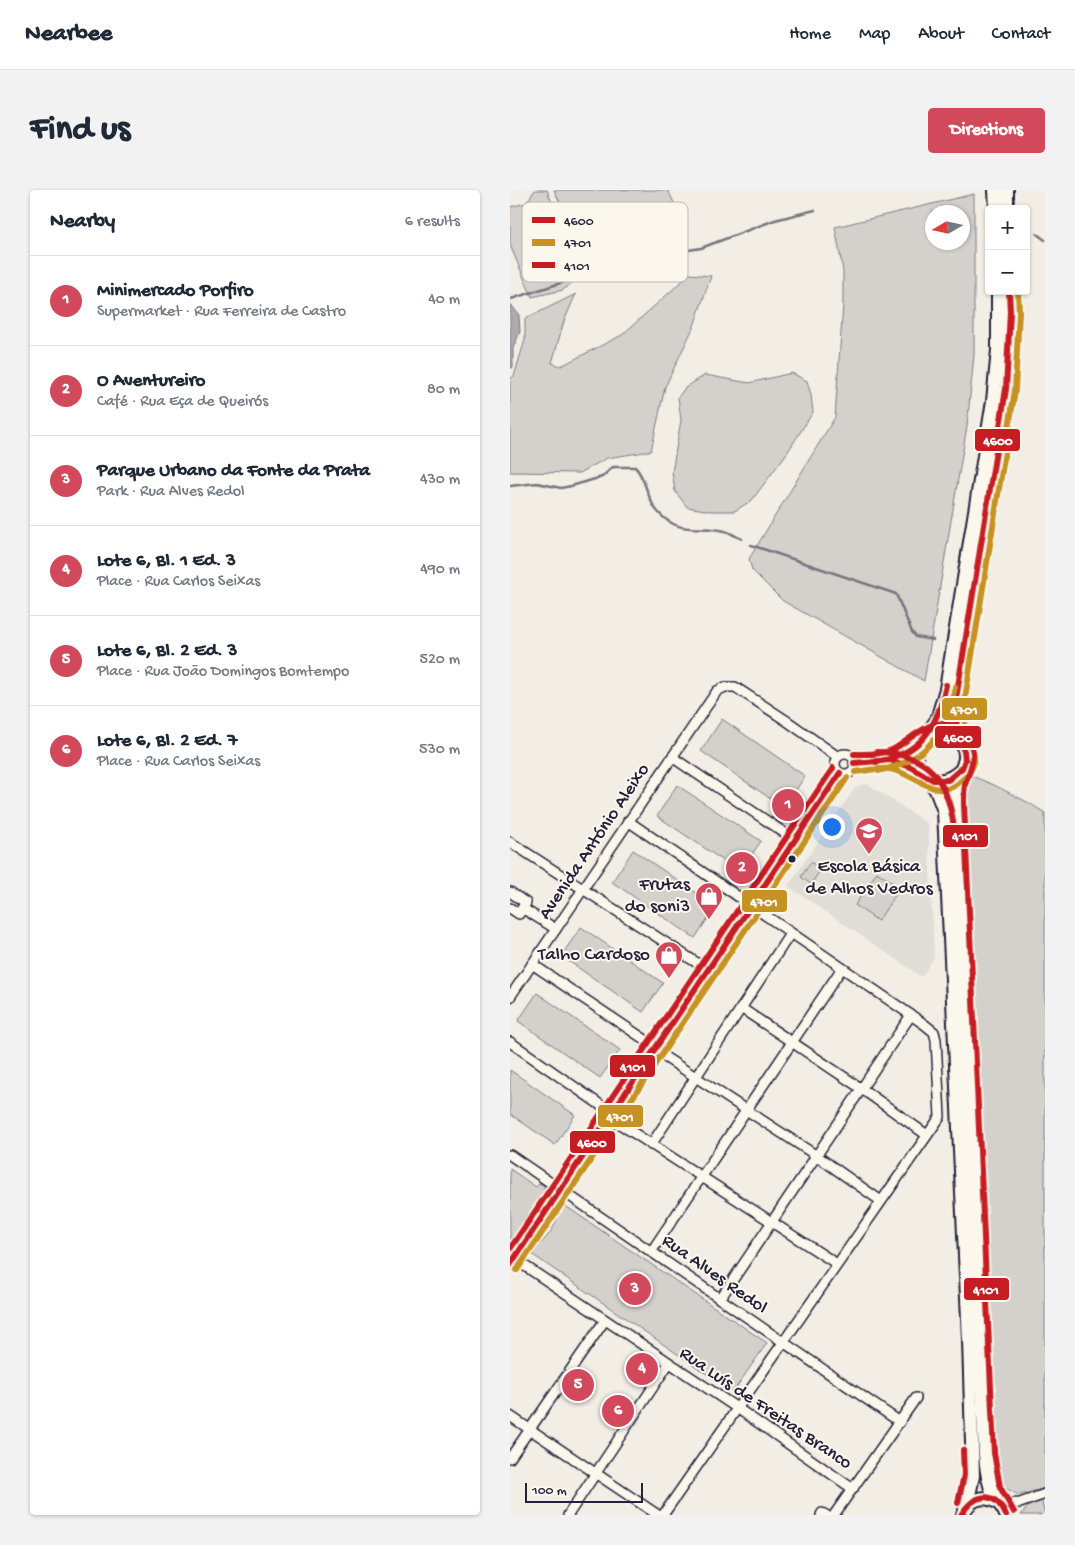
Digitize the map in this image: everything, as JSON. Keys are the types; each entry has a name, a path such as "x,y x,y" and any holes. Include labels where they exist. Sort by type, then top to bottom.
{"main road":[{"path":"995,190 996,205"},
{"path":"1006,190 1007,205"},
{"path":"964,1511 973,1476 971,1396 946,842 944,811 941,801 917,764 916,756 918,748 937,720 944,697 993,401 998,350 998,295"},
{"path":"1001,1507 986,1470 985,1454 956,824 956,784 965,760 964,751 958,739 955,705 1006,389 1009,295"},
{"path":"924,739 934,733 942,732 951,734 958,739"},
{"path":"924,774 940,781 948,780 960,771"},
{"path":"964,1511 976,1499 981,1498 987,1498 1001,1507"}],"street":[{"name":"Avenida António Aleixo","path":"510,997 713,695 720,689 731,686 735,688 787,721 838,757"},
{"path":"854,764 890,760 905,753 924,739"},
{"path":"847,755 852,758 854,764 851,772 846,774 840,773 835,766 838,757 847,755"},
{"path":"672,757 795,840"},
{"path":"890,760 911,767 924,774"},
{"path":"511,1260 840,773"},
{"path":"628,821 934,1032 940,1117 663,1515"},
{"path":"510,842 708,970"},
{"path":"510,892 526,903 519,914 510,908"},
{"path":"522,908 556,929"},
{"path":"651,1144 790,934"},
{"path":"532,964 881,1201"},
{"path":"651,1252 842,968"},
{"path":"741,1008 862,1089 927,1136"},
{"path":"720,1299 911,1016"},
{"path":"510,1042 651,1144 837,1264"},
{"name":"Rua Alves Redol","path":"510,1155 900,1422"},
{"name":"Rua Luís de Freitas Branco","path":"511,1260 737,1408 853,1489"},
{"path":"510,1458 605,1320"},
{"path":"568,1515 669,1363"},
{"path":"834,1515 916,1398"},
{"path":"510,1416 658,1515"},
{"path":"1001,1507 1045,1494"},
{"path":"1012,1515 1020,1505 1028,1500"},
{"path":"821,1515 822,1513 826,1515"}],"shaded area":[{"path":"535,190 547,190 552,202 527,202"},
{"path":"554,190 668,190 674,202 560,202"},
{"path":"974,194 974,355 967,426 924,681 783,601 752,570 749,559 835,417 843,304 843,271 835,227 925,206 925,250 970,250 970,205 928,205"},
{"path":"522,204 522,273 510,245 510,207"},
{"path":"690,274 711,276 694,326 665,387 651,451 607,458 580,473 510,472 510,379 514,376 525,340 525,319 576,294 564,321 552,363 561,366 622,335 681,282 688,282 688,276"},
{"path":"526,282 572,282 563,290 532,297"},
{"path":"510,303 519,315 520,332 513,348 513,367 510,369"},
{"path":"792,373 807,381 813,412 787,453 752,500 735,511 711,511 687,507 675,491 672,472 681,420 678,397 685,388 705,375 749,383"},
{"path":"722,719 805,776 784,808 701,751"},
{"path":"972,776 996,786 1045,813 1045,1488 1019,1495 1005,1488 993,1464 962,798 964,787"},
{"name":"Escola Básica de Alhos Vedros","path":"863,784 869,785 928,824 934,957 922,977 788,886 855,788"},
{"path":"677,785 761,841 740,872 657,816"},
{"path":"633,850 716,906 695,938 612,882"},
{"path":"811,862 821,869 811,884 801,877"},
{"path":"877,872 900,888 878,921 855,905"},
{"path":"581,927 663,983 643,1012 561,956"},
{"path":"537,993 620,1050 600,1078 518,1021"},
{"path":"510,1070 575,1115 555,1145 510,1114"},
{"path":"510,1169 536,1187 540,1183 544,1186 544,1196 525,1218 510,1244"},
{"path":"564,1205 767,1343 733,1392 533,1255 552,1230"},
{"path":"1041,1499 1045,1515 1021,1515 1030,1504"}],"waterway":[{"path":"688,250 701,248 775,220 815,210"},
{"path":"1037,234 1045,240"},
{"path":"511,299 564,282"},
{"path":"510,486 537,483 561,488 602,477 613,467 635,467 642,477 654,507 667,520 683,527 728,532 742,539"},
{"path":"751,545 896,594 912,632 916,637 933,640"}],"transit line":[{"name":"4600","path":"854,763 890,760 911,767 933,780 948,780 962,768 965,760 964,751 958,739 955,705 1006,389 1009,295"},
{"name":"4701","path":"855,772 889,769 899,771 926,785 944,789 953,787 973,767 974,757 966,732 964,705 1015,390 1018,295"},
{"name":"4600","path":"876,762 905,753 924,737 938,714 946,685"},
{"name":"4701","path":"878,771 909,760 931,743 946,719 955,687"},
{"name":"4101","path":"854,754 887,752 924,729 941,723 950,724 960,729 969,739 972,749 973,761 965,785 964,804 994,1453 1000,1487 1014,1512"},
{"name":"4101","path":"877,752 910,757 932,771 946,795 954,827"},
{"name":"4101","path":"510,1249 833,768"},
{"name":"4600","path":"510,1265 840,773"},
{"name":"4701","path":"517,1270 847,778"},
{"name":"4101","path":"958,1503 964,1475 963,1450"},
{"name":"4600","path":"961,1515 972,1502 984,1497 996,1501 1006,1515"}],"place":[{"name":"Minimercado Porfiro","path":"788,805"},
{"name":"Escola Básica de Alhos Vedros","path":"869,855"},
{"name":"O Aventureiro","path":"742,868"},
{"name":"Frutas do soni3","path":"709,920"},
{"name":"Talho Cardoso","path":"669,979"},
{"name":"Parque Urbano da Fonte da Prata","path":"635,1289"},
{"name":"Lote 6, Bl. 1 Ed. 3","path":"642,1369"},
{"name":"Lote 6, Bl. 2 Ed. 3","path":"578,1385"},
{"name":"Lote 6, Bl. 2 Ed. 7","path":"618,1411"}]}
